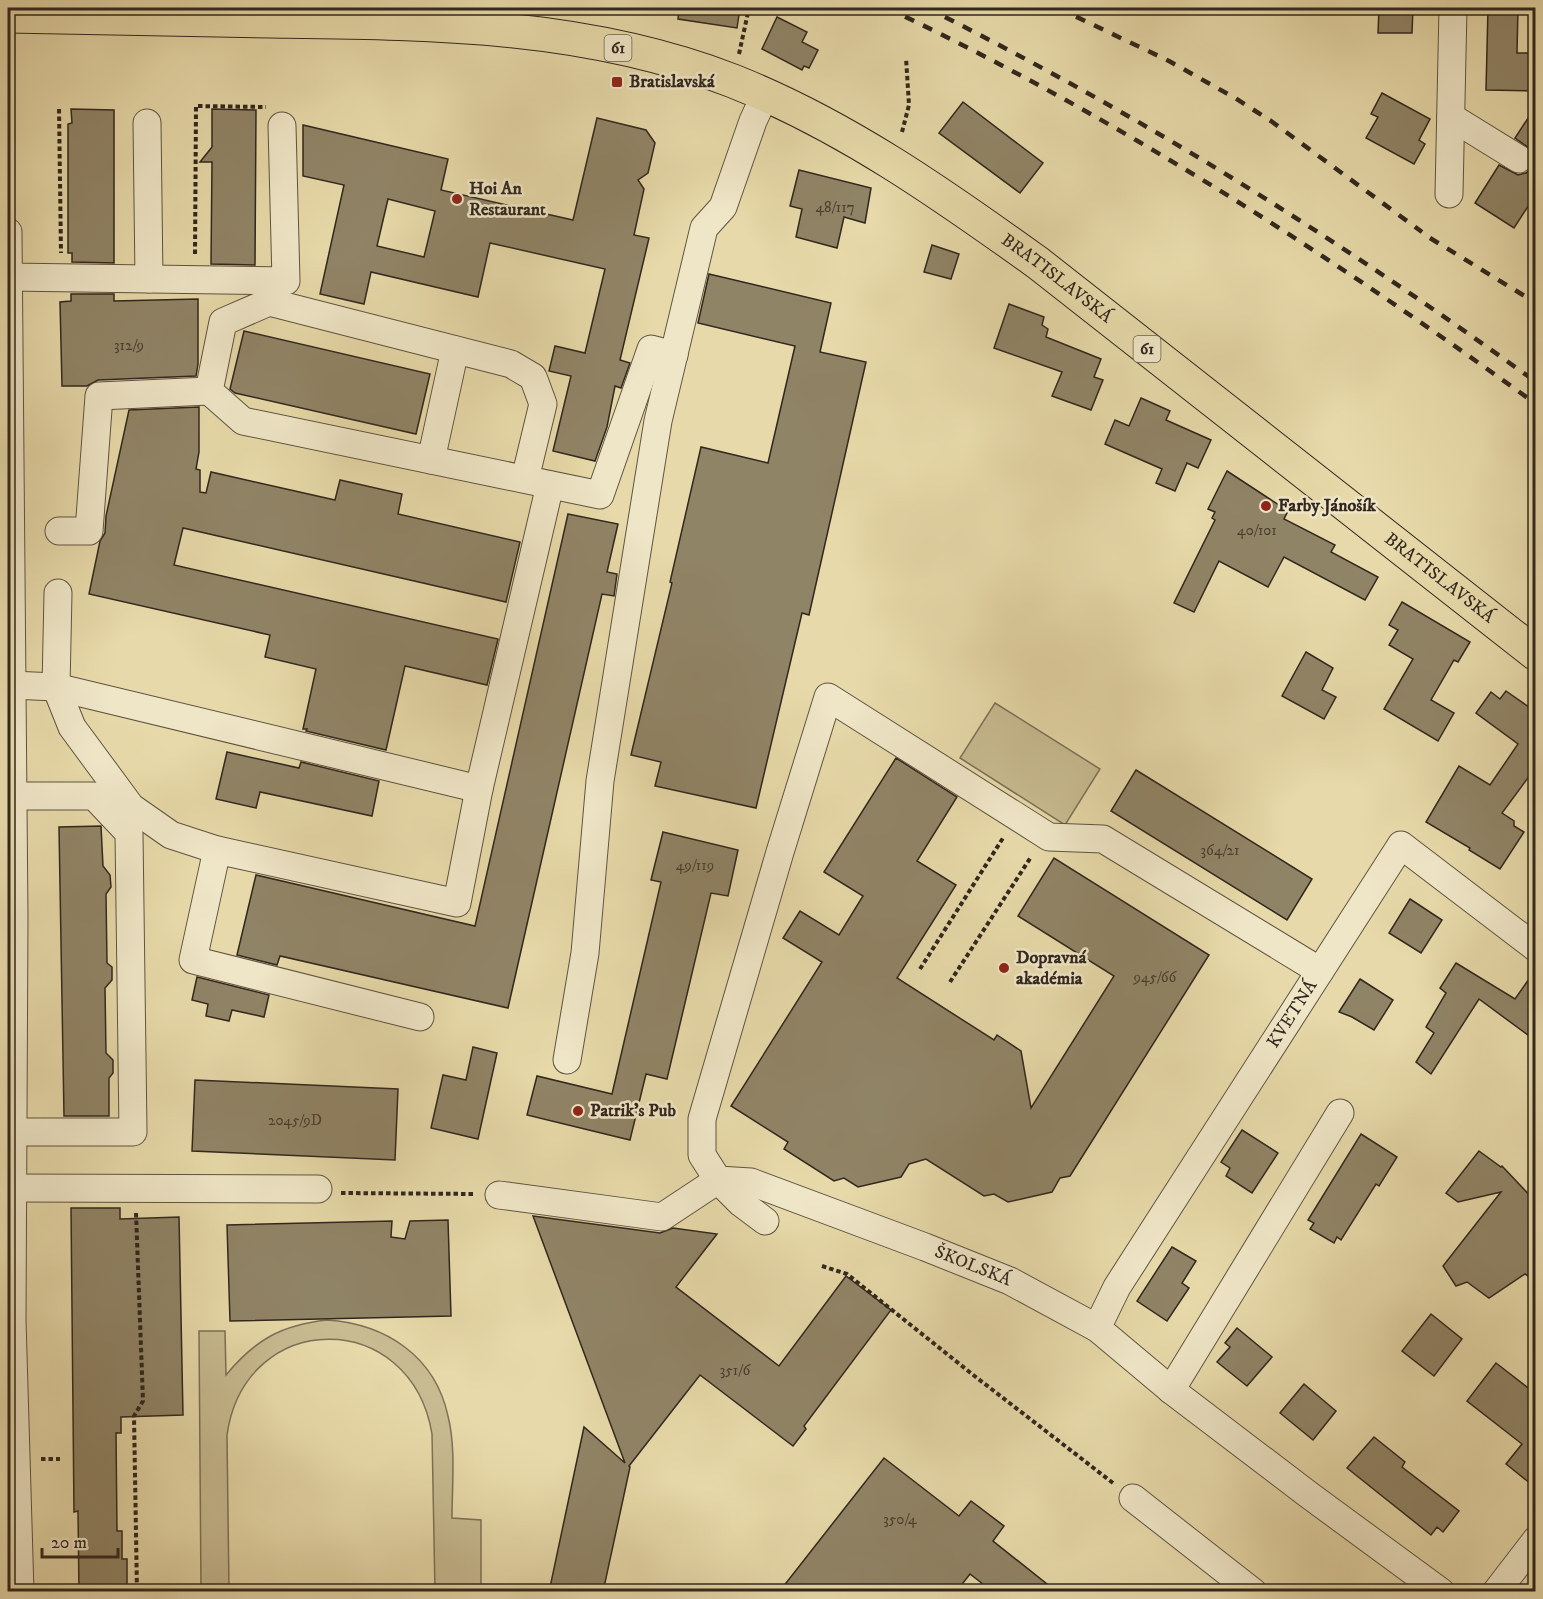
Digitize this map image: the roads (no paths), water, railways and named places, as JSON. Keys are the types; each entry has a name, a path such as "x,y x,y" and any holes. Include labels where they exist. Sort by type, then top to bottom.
{"main road":[{"name":"BRATISLAVSKÁ","path":"8,16 406,23 499,28 544,33 638,51 734,82 836,130 952,201 1019,249 1536,654"}],"street":[{"path":"1449,194 1453,8"},
{"path":"567,1060 585,953 600,781 658,421 704,228 723,207 753,121 765,95"},
{"path":"8,277 286,281 280,117"},
{"path":"1450,117 1519,159"},
{"path":"147,123 149,279"},
{"path":"8,232 12,796 10,917 13,1132 12,1320 20,1592"},
{"path":"58,592 56,687 72,727 131,807 171,835 217,850 457,903 537,482 543,404 533,377 511,364 269,302 224,322 209,391"},
{"path":"59,531 89,531 99,396 209,391 243,421 600,495 651,349 674,355"},
{"path":"431,460 455,350"},
{"path":"11,685 56,687 479,789"},
{"path":"765,1221 741,1203 718,1180 702,1155 702,1119 828,697 1045,835 1103,839 1320,971"},
{"path":"12,796 94,796 129,833 133,1132 13,1132"},
{"name":"KVETNÁ","path":"1097,1328 1117,1287 1401,845 1536,948"},
{"path":"217,850 193,960 420,1017"},
{"path":"1171,1390 1340,1113"},
{"path":"488,1194 662,1217 718,1180"},
{"name":"ŠKOLSKÁ","path":"718,1180 751,1182 925,1247 1010,1281 1097,1328 1171,1390 1442,1592"},
{"path":"12,1188 318,1189"},
{"path":"1133,1498 1253,1592"},
{"path":"1496,1592 1536,1540"}],"railway":[{"path":"887,8 1056,95 1220,191 1380,295 1536,404"},
{"path":"927,8 1086,92 1239,182 1389,279 1536,382"},
{"path":"1058,8 1169,61 1235,98 1271,121 1422,232"},
{"path":"1430,238 1536,303"}],"place":[{"name":"Bratislavská","path":"617,82"},
{"name":"Hoi An Restaurant","path":"457,199"},
{"name":"Farby Jánošík","path":"1266,506"},
{"name":"Dopravná akadémia","path":"1004,968"},
{"name":"Patrik's Pub","path":"578,1111"}]}
